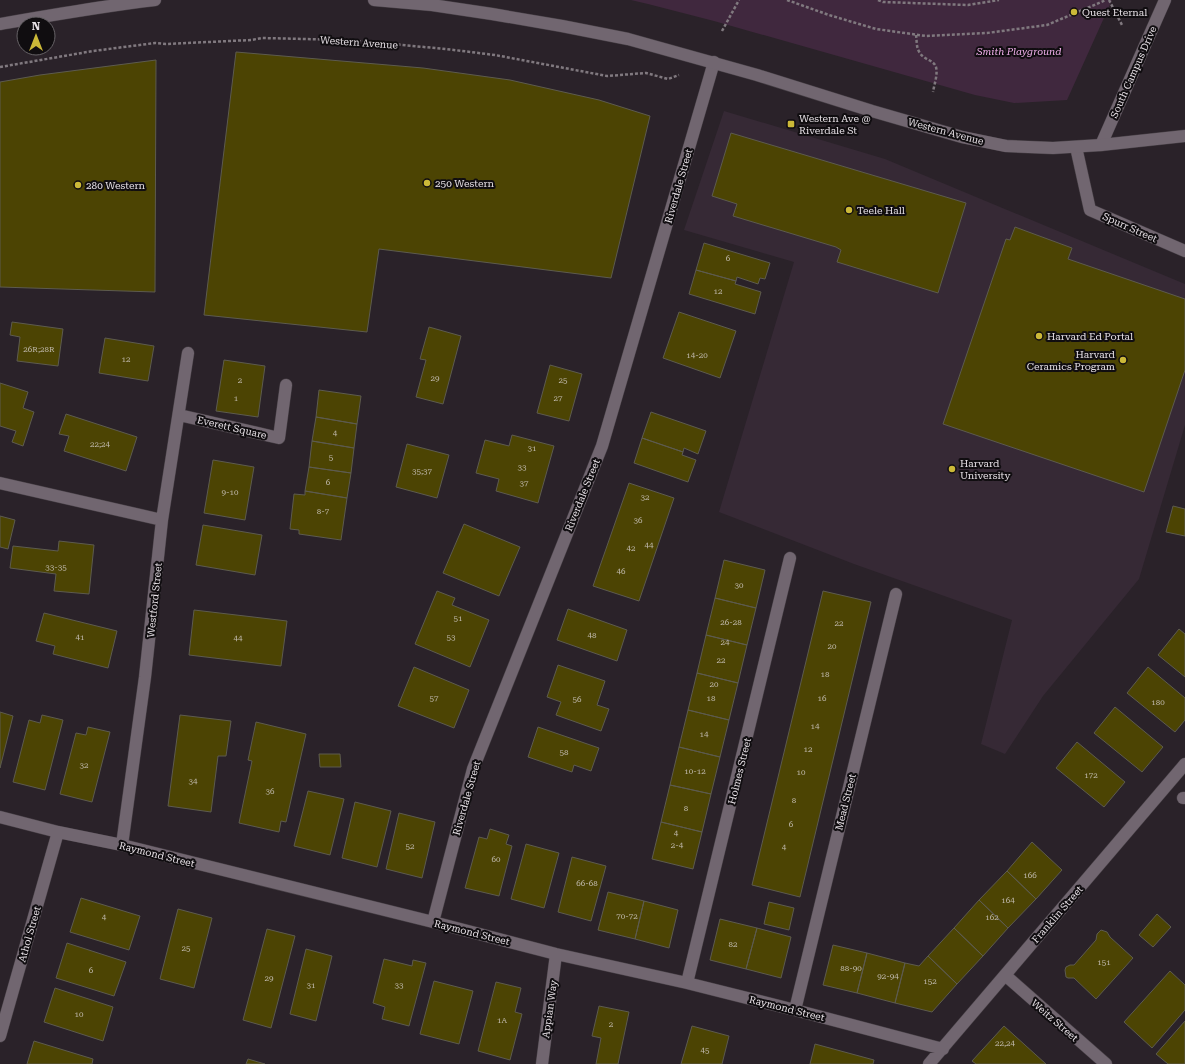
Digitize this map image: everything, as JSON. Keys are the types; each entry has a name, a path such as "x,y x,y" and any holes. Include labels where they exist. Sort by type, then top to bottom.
{"street":[{"path":"0,24 101,7 155,0"},
{"name":"Western Avenue","path":"374,0 432,5 562,26 628,39 714,62 962,137 1014,146 1053,148 1076,147 1185,136"},
{"name":"South Campus Drive","path":"1101,145 1165,0"},
{"name":"Riverdale Street","path":"433,922 473,769 602,446 714,62"},
{"name":"Spurr Street","path":"1076,147 1090,210 1185,251"},
{"path":"0,483 162,520 188,353"},
{"name":"Everett Square","path":"179,415 279,438 286,385"},
{"name":"Westford Street","path":"122,845 145,678 162,520"},
{"name":"Holmes Street","path":"687,983 790,558"},
{"name":"Mead Street","path":"794,1010 896,594"},
{"name":"Franklin Street","path":"929,1064 1185,764"},
{"name":"Raymond Street","path":"0,817 58,832 122,845 556,954 687,983 943,1049"},
{"name":"Athol Street","path":"0,1036 58,832"},
{"name":"Appian Way","path":"542,1064 556,954"},
{"name":"Weitz Street","path":"1004,975 1106,1064"}],"path":[{"path":"722,31 739,0"},
{"path":"787,0 829,15 876,29 926,36 987,32 1047,25 1106,0"},
{"path":"878,0 883,2 968,5 999,0"},
{"path":"1109,0 1122,25"},
{"path":"916,35 920,54 924,58 934,63 936,68 933,92"},
{"name":"Western Avenue","path":"0,67 93,51 155,43 166,44 251,40 262,38 347,40 446,49 495,55 607,76 646,73 668,79 681,74"}],"shaded area":[{"name":"Harvard University","path":"724,111 885,159 1185,284 1185,425 1139,579 1043,696 1005,754 981,744 1012,620 854,564 719,512 794,262 684,230"}],"green space":[{"name":"Smith Playground","path":"631,0 1112,0 1067,100 1014,103 975,95 714,21"}],"building":[{"name":"250 Western","path":"236,52 423,68 510,80 599,100 650,116 611,278 379,249 367,332 204,315"},
{"name":"280 Western","path":"156,60 155,292 0,287 0,82 40,75"},
{"name":"Teele Hall","path":"731,133 966,203 938,293 837,262 841,250 836,247 733,216 737,204 712,196"},
{"path":"1015,227 1072,248 1068,259 1185,299 1185,370 1144,492 943,424 1006,239 1010,240"},
{"path":"704,243 770,263 765,279 760,278 758,284 737,277 736,281 696,270"},
{"path":"696,270 736,281 735,284 761,292 755,314 689,294"},
{"path":"679,312 736,331 720,378 663,358"},
{"path":"12,322 63,329 58,366 17,361 20,337 10,335"},
{"path":"429,327 461,336 443,404 416,397 426,360 420,359"},
{"path":"105,338 154,346 148,381 99,373"},
{"path":"224,360 265,366 258,417 216,411"},
{"path":"550,365 582,374 569,421 537,413"},
{"path":"0,383 28,392 23,408 34,412 23,446 12,442 16,431 0,426"},
{"path":"319,390 361,396 357,424 316,417"},
{"path":"651,412 706,431 698,454 684,448 683,452 642,438"},
{"path":"66,414 137,437 126,471 64,451 69,436 59,434"},
{"path":"316,417 357,424 354,448 312,441"},
{"path":"512,435 554,446 538,503 496,491 499,479 476,473 485,440 509,446"},
{"path":"642,438 683,452 682,455 696,460 688,482 634,463"},
{"path":"312,441 354,448 351,473 309,467"},
{"path":"407,444 449,455 437,498 396,487"},
{"path":"213,460 254,467 245,520 204,513"},
{"path":"309,467 351,473 347,498 305,491"},
{"path":"629,483 674,498 639,601 593,586"},
{"path":"305,491 347,498 341,540 299,534 299,530 290,529 294,494 305,495"},
{"path":"1173,506 1185,509 1185,536 1166,532"},
{"path":"0,516 15,520 8,549 0,547"},
{"path":"464,524 520,547 499,596 443,573"},
{"path":"203,525 262,535 255,575 196,565"},
{"path":"59,541 94,545 89,594 54,591 56,574 10,568 13,546 58,551"},
{"path":"724,560 765,570 756,608 715,598"},
{"path":"437,591 455,598 452,605 489,620 470,667 415,644"},
{"path":"823,591 871,602 800,897 752,885"},
{"path":"715,598 756,608 747,645 706,635"},
{"path":"568,609 627,630 617,661 557,640"},
{"path":"194,610 287,621 281,666 189,655"},
{"path":"44,613 117,631 108,668 53,654 55,646 36,641"},
{"path":"1179,629 1185,634 1185,677 1158,655"},
{"path":"706,635 747,645 738,683 697,673"},
{"path":"558,665 605,681 597,705 609,709 601,731 556,715 561,702 547,697"},
{"path":"414,667 469,690 454,728 398,706"},
{"path":"1148,667 1185,698 1185,720 1175,732 1127,693"},
{"path":"697,673 738,683 729,720 688,710"},
{"path":"1115,707 1163,747 1142,772 1094,733"},
{"path":"688,710 729,720 720,757 679,747"},
{"path":"0,712 13,716 0,768"},
{"path":"42,715 63,720 45,790 13,782 29,720 40,723"},
{"path":"180,715 231,721 226,756 218,756 211,812 168,806"},
{"path":"256,722 306,734 286,822 281,821 279,832 239,823 252,761 248,760"},
{"path":"88,727 110,732 92,802 60,794 76,733 86,735"},
{"path":"538,727 599,748 591,771 574,765 572,772 528,757"},
{"path":"1077,742 1125,782 1104,807 1056,768"},
{"path":"679,747 720,757 711,794 670,785"},
{"path":"319,754 340,754 341,767 320,767"},
{"path":"670,785 711,794 702,832 661,822"},
{"path":"308,791 344,799 330,855 294,846"},
{"path":"355,802 391,811 377,867 342,858"},
{"path":"399,813 435,822 422,878 386,869"},
{"path":"661,822 702,832 693,869 652,859"},
{"path":"490,829 509,835 506,844 512,846 499,896 465,888 479,837 487,839"},
{"path":"1032,842 1062,870 1036,899 1007,871"},
{"path":"526,844 559,853 544,908 511,899"},
{"path":"572,857 606,866 591,921 558,912"},
{"path":"1007,871 1036,899 1008,928 979,900"},
{"path":"608,892 644,901 635,939 598,930"},
{"path":"81,898 140,916 129,950 70,932"},
{"path":"979,900 1008,928 983,956 954,928"},
{"path":"644,901 678,910 669,948 635,939"},
{"path":"769,902 794,908 789,930 764,924"},
{"path":"178,909 212,918 194,988 160,979"},
{"path":"1157,914 1171,927 1153,947 1139,935"},
{"path":"720,919 757,928 746,969 710,960"},
{"path":"757,928 791,937 781,978 746,969"},
{"path":"954,928 983,956 957,984 928,956"},
{"path":"267,929 295,936 271,1028 243,1020"},
{"path":"1101,930 1107,932 1110,937 1133,958 1096,999 1074,978 1066,977 1065,970 1066,967 1074,965 1096,940 1097,934"},
{"path":"67,943 126,962 114,996 56,978"},
{"path":"833,945 867,953 857,993 823,985"},
{"path":"306,949 332,956 316,1021 290,1014"},
{"path":"867,953 905,963 895,1003 857,993"},
{"path":"928,956 957,984 932,1012 895,1003 905,963 919,966"},
{"path":"384,959 412,966 413,960 426,963 409,1026 382,1019 385,1007 373,1003"},
{"path":"1170,971 1185,985 1185,1010 1152,1048 1124,1022"},
{"path":"434,981 473,991 459,1044 420,1034"},
{"path":"496,982 521,988 515,1012 522,1014 510,1060 478,1051"},
{"path":"55,988 113,1007 103,1041 44,1022"},
{"path":"599,1006 629,1012 618,1064 596,1064 601,1038 592,1036"},
{"path":"1185,1021 1185,1064 1168,1064 1156,1054"},
{"path":"692,1026 729,1036 722,1064 681,1064"},
{"path":"1004,1026 1046,1064 976,1064 972,1061"},
{"path":"34,1041 93,1059 92,1064 27,1064"},
{"path":"815,1044 874,1060 873,1064 810,1064"},
{"path":"248,1059 265,1064 246,1064"}],"place":[{"name":"Quest Eternal","path":"1074,12"},
{"name":"Western Ave @ Riverdale St","path":"791,124"},
{"name":"250 Western","path":"427,183"},
{"name":"280 Western","path":"78,185"},
{"name":"Teele Hall","path":"849,210"},
{"name":"Harvard Ed Portal","path":"1039,336"},
{"name":"Harvard Ceramics Program","path":"1123,360"},
{"name":"Harvard University","path":"952,469"}]}
